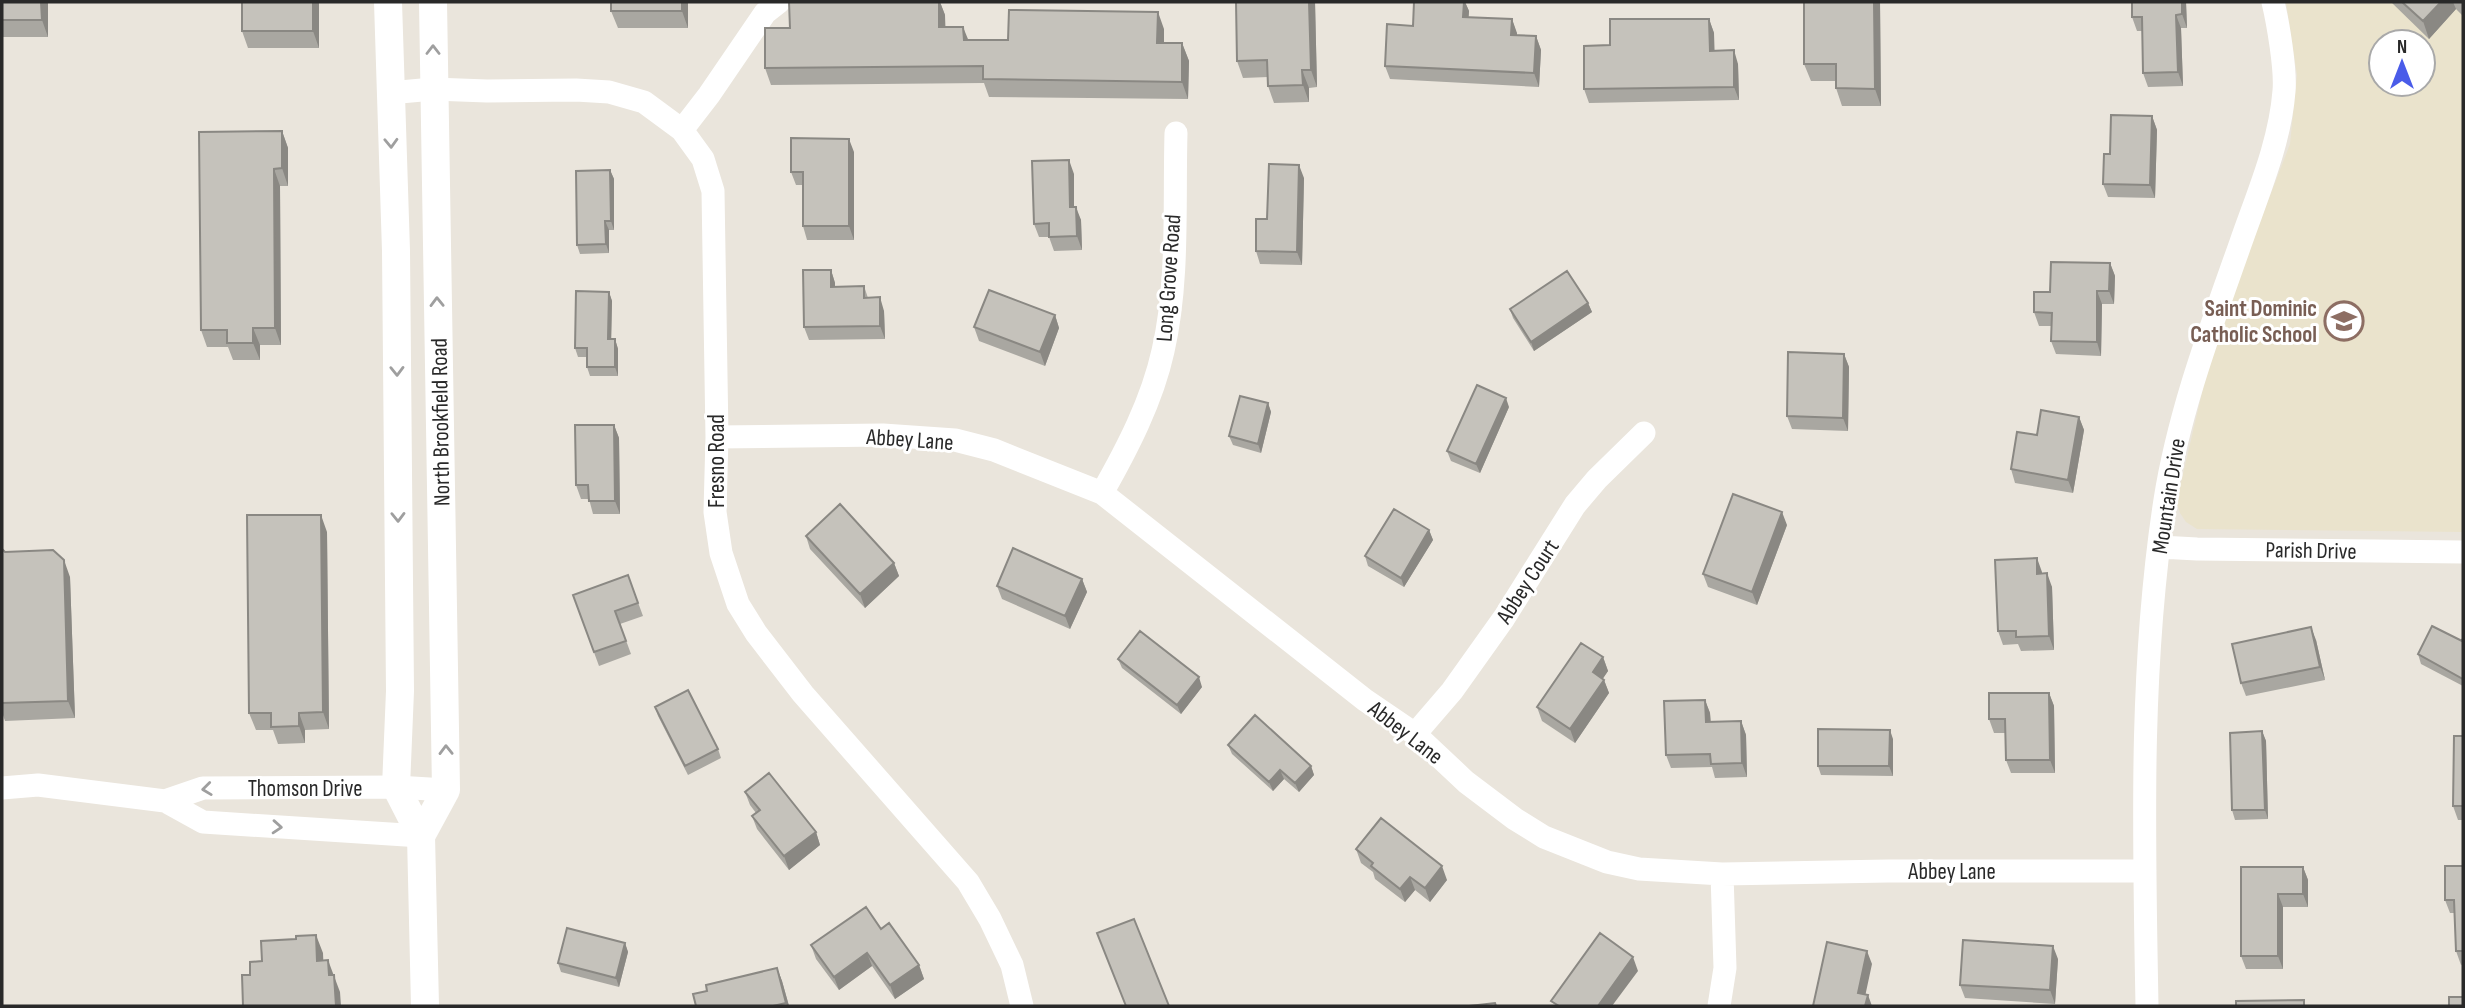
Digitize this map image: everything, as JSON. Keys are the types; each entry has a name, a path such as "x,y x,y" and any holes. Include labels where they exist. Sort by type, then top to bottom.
{"street":[{"name":"North Brookfield Road","path":"387,2 396,251 400,650 396,788 421,836 425,1006"},
{"name":"North Brookfield Road","path":"421,836 446,790 433,2"},
{"path":"682,130 765,13 779,2"},
{"name":"Mountain Drive","path":"2147,1006 2147,667 2153,588 2165,500 2180,426 2200,356 2270,160 2280,122 2285,88 2273,2"},
{"name":"Fresno Road","path":"389,93 433,89 609,92 645,102 682,130 703,159 713,191 718,437 715,512 721,553 738,604 756,634 803,694 968,882 990,919 1012,965 1022,1006"},
{"name":"Long Grove Road","path":"1102,494 1151,392 1163,351 1171,298 1176,133"},
{"name":"Abbey Court","path":"1415,734 1452,691 1575,505 1597,479 1644,433"},
{"name":"Abbey Lane","path":"718,437 883,435 955,440 994,450 1102,494 1365,700 1415,734 1466,782 1515,819 1544,837 1607,862 1639,869 1722,874 2145,871"},
{"name":"Parish Drive","path":"2160,547 2463,552"},
{"name":"Thomson Drive","path":"2,788 38,785 165,802 203,822 421,836"},
{"name":"Thomson Drive","path":"165,802 203,788 446,790"},
{"path":"1719,1006 1725,968 1722,874"}],"shaded area":[{"name":"Saint Dominic Catholic School","path":"2286,2 2463,2 2463,532 2197,529 2186,522 2180,513 2177,504 2179,491 2205,380 2244,263 2290,144 2297,75"}],"building":[{"path":"2,2 41,2 42,20 2,20"},
{"path":"242,2 313,2 313,31 242,31"},
{"path":"611,2 682,2 682,11 611,11"},
{"path":"789,2 939,2 939,27 963,27 964,40 1008,40 1009,10 1158,12 1157,43 1182,43 1182,82 983,79 983,66 765,68 765,28 790,28"},
{"path":"1236,2 1309,2 1311,70 1302,70 1303,85 1268,86 1267,60 1237,61"},
{"path":"1414,2 1464,2 1463,17 1512,19 1511,35 1536,36 1534,73 1385,66 1387,24 1413,26"},
{"path":"1804,2 1874,2 1875,89 1836,88 1836,64 1804,64"},
{"path":"2132,2 2182,2 2182,14 2176,15 2178,72 2143,73 2142,17 2132,17"},
{"path":"2402,2 2441,2 2423,21"},
{"path":"1610,19 1709,19 1710,51 1734,50 1734,87 1584,89 1584,46 1610,45"},
{"path":"2111,115 2152,116 2150,185 2103,184 2104,154 2110,154"},
{"path":"282,131 282,168 274,169 275,328 253,328 253,343 227,343 227,330 201,330 199,132"},
{"path":"791,138 849,139 849,226 803,226 803,172 791,172"},
{"path":"1069,160 1070,207 1076,207 1077,236 1049,237 1049,223 1034,224 1032,161"},
{"path":"1269,164 1299,165 1297,252 1256,251 1256,219 1267,219"},
{"path":"610,170 611,221 605,221 606,244 577,245 576,171"},
{"path":"2051,262 2110,263 2109,291 2097,291 2097,342 2051,341 2052,313 2034,312 2034,292 2050,292"},
{"path":"803,270 831,270 831,287 864,286 864,298 880,297 880,326 804,327"},
{"path":"1567,271 1588,303 1531,342 1510,309"},
{"path":"989,290 1055,315 1040,352 974,327"},
{"path":"576,291 609,292 608,339 615,339 615,367 587,367 587,348 575,348"},
{"path":"1788,352 1844,354 1843,418 1787,416"},
{"path":"1477,385 1506,398 1476,464 1447,451"},
{"path":"1240,396 1268,403 1258,444 1229,436"},
{"path":"2041,410 2079,417 2068,480 2011,469 2017,432 2037,435"},
{"path":"575,425 614,425 615,501 589,501 588,485 576,485"},
{"path":"1733,494 1782,512 1752,592 1703,574"},
{"path":"840,504 894,563 860,594 806,536"},
{"path":"1394,509 1429,530 1401,578 1365,556"},
{"path":"247,515 321,515 323,712 299,713 299,726 271,727 271,713 249,713"},
{"path":"1013,548 1082,579 1065,616 997,586"},
{"path":"2,549 5,552 53,550 64,560 68,701 2,703"},
{"path":"2037,558 2037,574 2047,573 2049,636 2016,637 2016,631 1998,631 1995,560"},
{"path":"628,575 638,603 615,611 626,641 594,652 573,595"},
{"path":"2432,626 2462,641 2463,638 2463,679 2418,654"},
{"path":"2311,627 2320,667 2241,683 2232,644"},
{"path":"1140,631 1199,677 1177,705 1118,659"},
{"path":"1581,643 1603,657 1593,672 1604,680 1570,729 1537,707"},
{"path":"688,690 718,749 685,766 655,707"},
{"path":"1989,693 2049,693 2050,760 2006,760 2005,719 1989,719"},
{"path":"1705,700 1706,722 1741,721 1742,763 1711,764 1710,754 1666,755 1664,701"},
{"path":"1255,715 1311,766 1295,783 1280,770 1269,782 1228,745"},
{"path":"1818,729 1890,730 1889,766 1818,766"},
{"path":"2262,731 2265,810 2232,810 2230,733"},
{"path":"2454,736 2463,736 2463,806 2453,806"},
{"path":"769,773 816,832 784,856 752,816 760,810 745,792"},
{"path":"1381,818 1442,866 1425,888 1410,877 1400,889 1371,866 1373,863 1356,849"},
{"path":"2445,866 2463,866 2463,951 2456,951 2454,900 2445,900"},
{"path":"2241,867 2303,867 2303,894 2278,894 2278,956 2241,956"},
{"path":"866,907 881,929 889,923 919,965 890,985 867,953 834,977 811,945"},
{"path":"1134,919 1169,1006 1126,1006 1097,933"},
{"path":"567,928 625,943 616,978 558,963"},
{"path":"1600,933 1633,957 1598,1006 1559,1006 1551,1001"},
{"path":"316,935 317,961 328,960 329,975 334,975 336,1006 243,1006 242,975 250,975 250,962 262,961 261,941"},
{"path":"1963,940 2053,946 2050,990 1960,985"},
{"path":"1827,942 1867,951 1858,993 1868,995 1865,1006 1813,1006"},
{"path":"777,968 786,1003 773,1006 696,1006 693,994 707,991 706,985"},
{"path":"2449,997 2463,997 2463,1006 2449,1006"},
{"path":"2304,1000 2304,1006 2236,1006 2236,1001"},
{"path":"1495,1003 1496,1006 1469,1006"}],"place":[{"name":"Saint Dominic Catholic School","path":"2344,321"}]}
